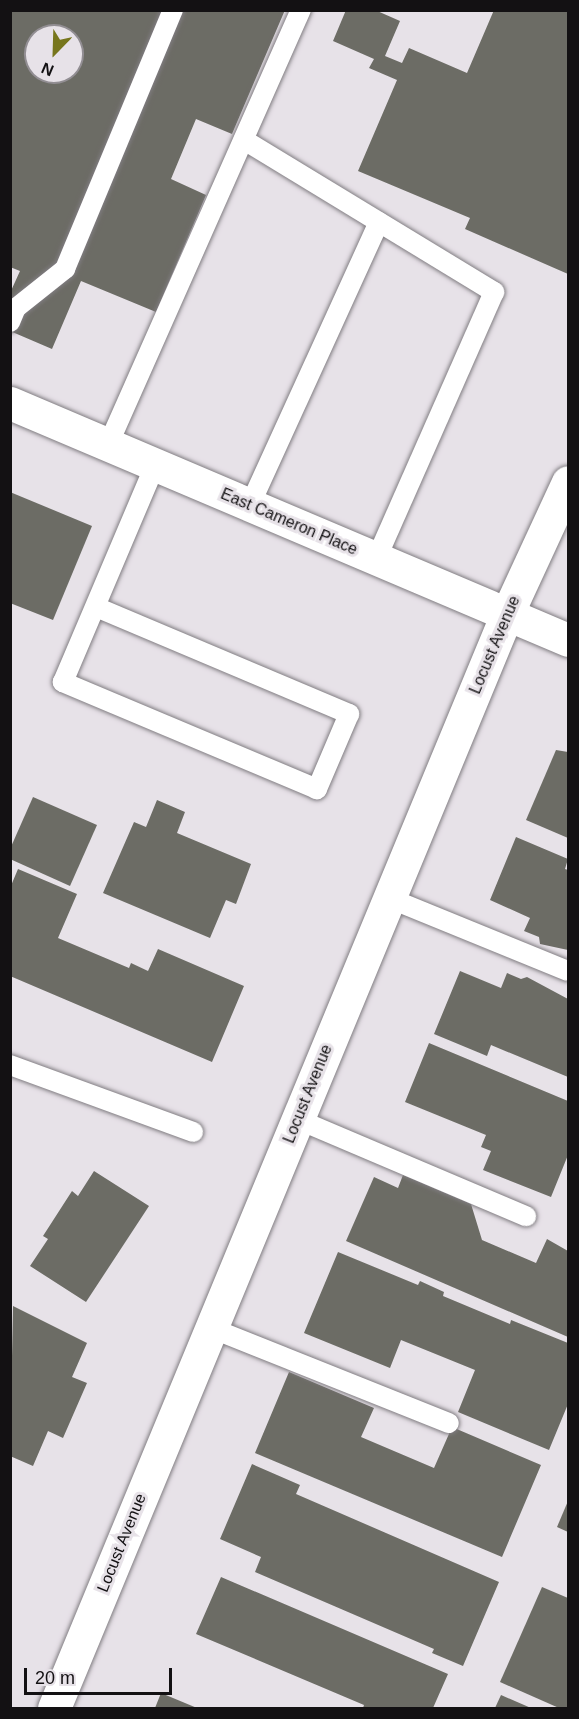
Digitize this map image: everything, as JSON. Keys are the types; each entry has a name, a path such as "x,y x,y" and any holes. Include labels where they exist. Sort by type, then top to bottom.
{"street":[{"name":"East Cameron Place","path":"10,404 568,640"},
{"name":"Locust Avenue","path":"54,1708 507,614 568,482"}],"lane":[{"path":"10,322 16,308 64,269 173,10"},
{"path":"108,445 302,10"},
{"path":"244,140 494,292 376,559"},
{"path":"250,505 379,222"},
{"path":"96,607 349,714 316,789 63,682 155,465"},
{"path":"389,898 568,971"},
{"path":"10,1065 193,1132"},
{"path":"297,1119 526,1216"},
{"path":"211,1328 449,1423"}],"building":[{"path":"10,10 285,10 232,134 196,119 171,179 206,195 156,312 81,281 52,349 10,331 10,293 20,271 10,267"},
{"path":"346,10 375,10 400,21 385,56 402,63 409,48 467,73 494,10 568,10 568,274 465,229 470,218 358,171 397,80 369,68 374,59 333,41"},
{"path":"10,492 92,526 53,620 10,603"},
{"path":"556,750 568,752 568,838 526,820"},
{"path":"33,797 97,825 70,886 10,859 10,849"},
{"path":"157,800 185,812 177,833 251,864 236,904 226,900 210,938 103,893 134,822 146,827"},
{"path":"516,837 568,859 565,869 568,870 568,950 540,944 539,937 524,931 530,918 490,900"},
{"path":"18,869 77,894 58,938 129,968 131,963 148,971 158,949 244,986 212,1062 10,976 10,888"},
{"path":"460,971 501,988 507,973 521,979 527,977 568,999 568,1077 491,1045 487,1056 434,1034"},
{"path":"429,1043 568,1101 568,1155 551,1197 483,1170 491,1151 481,1147 486,1135 405,1102"},
{"path":"94,1171 149,1206 86,1302 30,1266 48,1239 43,1236 72,1191 78,1196"},
{"path":"403,1175 471,1204 482,1240 536,1263 547,1239 568,1251 568,1337 346,1241 374,1177 398,1188"},
{"path":"338,1252 418,1285 420,1281 444,1292 443,1296 510,1324 511,1320 568,1343 568,1404 549,1450 458,1412 475,1370 401,1340 390,1368 304,1333"},
{"path":"13,1306 87,1343 72,1377 87,1383 63,1438 48,1431 33,1466 10,1456"},
{"path":"289,1372 374,1408 361,1437 434,1468 452,1427 541,1465 502,1557 255,1453"},
{"path":"252,1464 300,1485 296,1494 499,1582 463,1666 432,1653 434,1649 255,1572 261,1557 220,1539"},
{"path":"568,1501 568,1532 557,1527"},
{"path":"221,1577 448,1674 433,1708 363,1708 364,1705 196,1634"},
{"path":"542,1587 568,1598 568,1708 559,1708 500,1682"},
{"path":"161,1693 197,1708 155,1708"},
{"path":"501,1695 531,1708 495,1708"}]}
